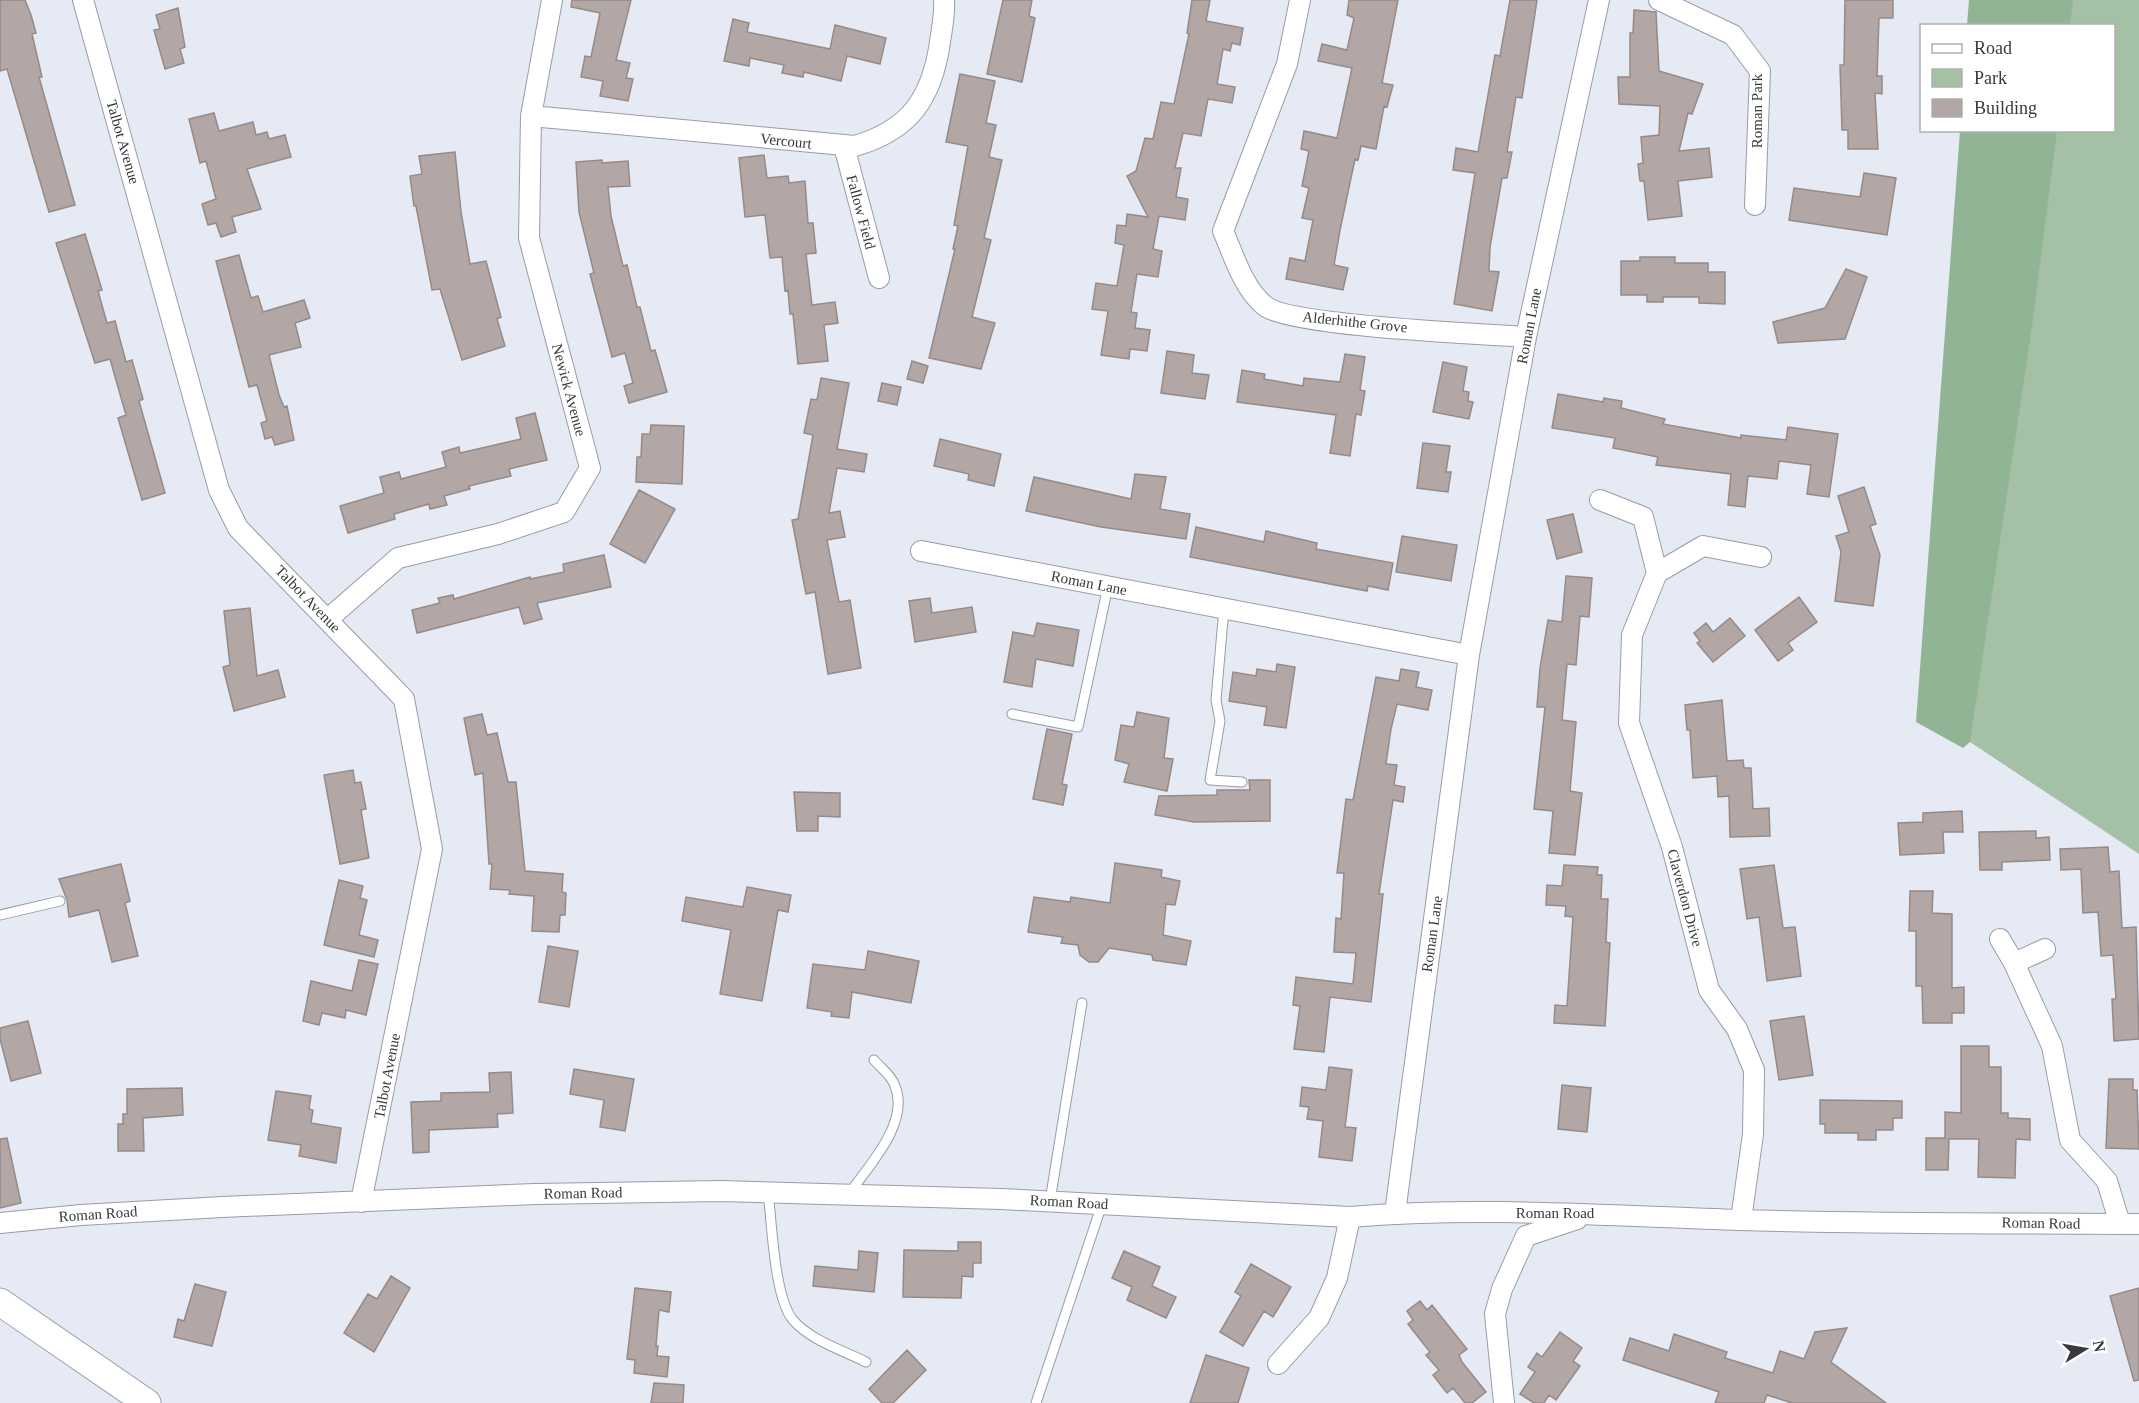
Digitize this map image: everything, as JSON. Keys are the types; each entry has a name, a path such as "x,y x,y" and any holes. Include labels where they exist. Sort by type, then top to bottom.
{"main road":[{"path":"0,1302 147,1403"}],"street":[{"name":"Talbot Avenue","path":"83,0 219,490 238,528 404,699 432,849 362,1202"},
{"name":"Newick Avenue","path":"328,619 398,558 498,534 564,512 590,468 529,238 531,116 552,0"},
{"name":"Vercourt","path":"531,116 855,146 876,140 897,129 918,107 928,89 937,62 944,0"},
{"name":"Alderhithe Grove","path":"1300,0 1287,64 1222,231 1246,284 1266,308 1312,320 1526,337"},
{"name":"Roman Lane","path":"1395,1213 1468,655 1526,337 1599,0"},
{"name":"Roman Park","path":"1659,0 1733,35 1760,71 1755,205"},
{"name":"Fallow Field","path":"844,146 879,278"},
{"path":"1600,500 1643,517 1657,573 1703,546 1761,557"},
{"name":"Roman Lane","path":"921,551 1468,655"},
{"name":"Claverdon Drive","path":"1657,573 1632,635 1629,723 1672,847 1709,990 1737,1029 1754,1070 1753,1134 1741,1220"},
{"path":"2000,939 2014,963 2052,1046 2070,1140 2107,1181 2130,1224"},
{"path":"2014,963 2044,949"},
{"name":"Roman Road","path":"0,1223 81,1215 547,1194 768,1192 1050,1201 1350,1217 1395,1213 1594,1213 1741,1220 2130,1224"},
{"path":"1504,1403 1495,1314 1526,1236 1594,1213"},
{"path":"1278,1364 1319,1318 1337,1278 1350,1217"}],"lane":[{"path":"1012,714 1078,727 1108,586"},
{"path":"1224,608 1216,700 1220,720 1210,780 1242,782"},
{"path":"0,915 60,901"},
{"path":"1050,1201 1082,1003"},
{"path":"849,1194 893,1128 900,1104 895,1083 874,1060"},
{"path":"768,1192 780,1294 792,1319 812,1335 866,1362"},
{"path":"1036,1403 1102,1204"}],"green space":[{"path":"1969,0 2073,0 2070,24 1967,24"},
{"path":"1971,0 2139,0 2139,854 1970,742 1931,635 1963,132 2115,132 2115,24 1970,24"},
{"path":"1960,132 2057,132 2032,326 1970,742 1963,748 1916,722"}],"building":[{"path":"0,0 25,0 31,15 36,33 32,34 42,77 39,77 75,205 49,212 7,69 0,71"},
{"path":"572,0 631,0 616,60 630,63 626,78 633,79 628,101 600,96 603,81 581,77 585,56 591,57 600,13 571,7"},
{"path":"1003,0 1032,0 1029,16 1035,18 1022,82 987,74"},
{"path":"1192,0 1210,0 1206,21 1243,28 1240,45 1232,43 1230,51 1223,49 1217,84 1235,87 1232,103 1208,99 1201,136 1183,133 1175,168 1181,168 1176,197 1188,199 1185,220 1159,216 1153,249 1162,251 1158,277 1137,274 1131,312 1137,313 1135,328 1150,330 1147,351 1130,349 1129,359 1101,355 1108,311 1092,309 1096,283 1117,286 1124,245 1115,243 1117,225 1126,226 1127,214 1148,217 1127,176 1136,171 1145,138 1153,139 1161,102 1174,104 1189,34 1187,33"},
{"path":"1349,0 1398,0 1382,83 1393,85 1387,107 1384,106 1376,149 1361,146 1358,160 1355,159 1340,230 1334,265 1348,268 1343,290 1286,279 1290,258 1305,261 1313,220 1302,218 1309,188 1302,186 1309,151 1301,149 1304,131 1337,138 1352,68 1318,61 1322,44 1347,50 1354,18 1347,15"},
{"path":"1510,0 1537,0 1522,98 1516,97 1507,152 1512,152 1507,178 1502,178 1490,247 1489,271 1499,272 1492,311 1454,304 1475,173 1453,170 1456,148 1478,152 1495,55 1500,56"},
{"path":"1845,0 1893,0 1893,18 1879,18 1877,76 1882,76 1882,94 1875,93 1878,149 1848,149 1848,130 1842,130 1840,65 1844,65"},
{"path":"178,8 185,47 180,49 184,63 165,69 154,30 160,29 156,15"},
{"path":"1634,10 1656,12 1659,71 1703,84 1692,114 1688,113 1679,151 1709,148 1712,177 1678,181 1682,216 1648,220 1644,181 1640,181 1638,164 1643,163 1641,137 1659,135 1660,106 1619,104 1618,77 1630,77 1630,33 1633,33"},
{"path":"733,19 749,23 747,32 830,49 835,25 886,38 880,64 847,56 841,81 804,72 803,77 782,73 784,65 750,58 749,66 724,61"},
{"path":"960,74 995,81 986,123 996,125 989,157 1002,160 984,238 991,240 972,317 995,323 981,369 929,358 955,249 953,249 958,226 954,225 968,146 946,142"},
{"path":"214,113 219,131 253,122 256,135 267,132 269,139 285,135 291,157 247,169 261,209 232,217 236,232 221,237 216,223 208,225 202,204 216,199 206,161 200,163 189,119"},
{"path":"455,152 461,212 470,264 486,261 501,317 497,319 505,346 462,360 440,289 432,290 410,176 422,174 419,156"},
{"path":"764,155 767,178 788,176 789,183 805,181 808,223 813,223 816,253 806,254 812,305 835,302 838,323 824,325 828,361 798,364 793,314 790,314 788,290 785,291 782,257 770,258 765,215 745,217 739,158"},
{"path":"602,160 602,163 628,161 630,186 608,187 611,216 623,266 627,265 637,307 640,307 651,351 655,350 667,392 629,403 624,386 633,383 625,353 612,357 590,274 594,273 579,212 576,162"},
{"path":"1864,173 1896,178 1887,235 1789,220 1794,188 1860,197"},
{"path":"85,234 102,290 98,291 107,323 115,321 126,362 132,360 143,399 139,401 165,493 142,500 118,418 126,415 110,359 95,363 56,243"},
{"path":"239,255 251,298 258,296 263,312 304,300 310,318 295,323 301,347 269,355 279,395 284,407 287,406 294,440 275,445 272,437 265,439 261,423 267,421 257,385 249,387 216,261"},
{"path":"1640,257 1675,257 1675,263 1708,263 1708,272 1725,272 1725,304 1699,303 1699,297 1663,297 1663,302 1647,302 1647,295 1621,295 1621,261 1640,261"},
{"path":"1846,269 1867,277 1845,339 1778,343 1773,322 1825,308"},
{"path":"1167,351 1194,355 1192,373 1209,375 1205,399 1161,393"},
{"path":"1345,354 1365,357 1360,390 1365,391 1361,415 1356,414 1350,456 1330,453 1336,415 1237,402 1242,370 1265,374 1264,379 1303,386 1304,378 1340,382"},
{"path":"912,361 928,366 923,383 907,379"},
{"path":"1443,362 1467,367 1463,391 1469,392 1468,401 1473,402 1469,419 1433,412"},
{"path":"821,378 849,383 837,449 867,454 864,472 837,468 829,513 840,511 845,537 827,540 839,602 850,600 861,668 828,674 815,592 806,594 792,520 798,519 813,435 804,433 811,399 817,400"},
{"path":"882,383 901,387 897,405 878,401"},
{"path":"1558,394 1603,402 1604,398 1622,401 1621,408 1665,419 1663,424 1741,438 1741,435 1786,440 1788,427 1838,434 1829,497 1807,494 1811,465 1779,461 1777,479 1748,476 1745,507 1728,505 1731,474 1656,465 1658,457 1613,448 1615,438 1552,428"},
{"path":"535,413 547,460 509,469 511,476 469,486 470,489 444,496 447,505 430,509 429,504 394,514 395,519 348,533 340,506 384,493 380,477 399,472 401,479 446,467 442,452 459,447 460,453 521,439 516,418"},
{"path":"651,425 684,426 682,484 636,482 637,457 641,457 642,434 650,434"},
{"path":"940,439 1001,454 994,486 968,480 969,474 934,466"},
{"path":"1423,443 1450,446 1446,472 1451,472 1448,492 1417,488"},
{"path":"1135,474 1166,477 1160,509 1190,514 1186,539 1101,527 1026,511 1034,477 1131,499"},
{"path":"1864,487 1876,524 1870,526 1880,555 1873,606 1835,601 1841,552 1836,536 1849,532 1838,496"},
{"path":"639,490 675,509 645,563 610,544"},
{"path":"1573,514 1582,552 1557,559 1547,520"},
{"path":"1196,527 1264,542 1266,531 1317,543 1316,549 1393,563 1388,590 1368,586 1367,591 1190,557"},
{"path":"1402,536 1457,545 1451,581 1396,572"},
{"path":"604,555 611,587 537,603 542,619 524,624 519,607 417,633 412,610 440,603 438,598 453,595 454,599 530,577 530,579 564,572 563,564"},
{"path":"1566,576 1592,578 1589,617 1580,616 1576,665 1567,664 1562,720 1576,722 1570,791 1582,793 1575,855 1549,853 1553,811 1534,809 1545,707 1537,707 1540,668 1548,620 1562,622"},
{"path":"1799,597 1817,622 1788,643 1793,650 1778,661 1755,630"},
{"path":"930,598 932,613 972,607 976,632 915,642 909,601"},
{"path":"250,608 257,676 278,670 285,697 234,711 223,667 230,665 224,611"},
{"path":"1730,618 1745,636 1713,662 1697,643 1700,641 1694,633 1706,623 1713,632"},
{"path":"1037,623 1079,630 1073,666 1036,659 1032,687 1004,682 1013,632 1034,636"},
{"path":"1277,664 1295,667 1286,728 1264,725 1267,707 1229,701 1233,672 1256,676 1257,669 1276,672"},
{"path":"1401,669 1419,672 1416,687 1432,690 1428,710 1397,704 1391,729 1386,764 1397,765 1394,785 1405,787 1403,802 1393,800 1379,894 1383,894 1371,1002 1330,997 1324,1052 1294,1049 1300,1006 1293,1005 1296,977 1353,984 1356,953 1334,952 1336,918 1341,919 1344,873 1337,873 1346,799 1353,800 1376,677 1399,681"},
{"path":"1722,700 1727,761 1743,760 1744,768 1751,768 1753,809 1769,808 1770,836 1730,837 1729,796 1718,797 1717,776 1693,778 1690,730 1687,730 1685,705"},
{"path":"1137,712 1169,718 1164,758 1173,759 1167,791 1124,782 1129,764 1115,760 1121,725 1134,727"},
{"path":"482,714 487,735 497,733 508,782 516,782 525,871 563,874 562,892 566,893 565,915 560,915 559,932 532,931 534,896 509,894 510,890 490,889 492,864 489,864 483,773 475,775 464,718"},
{"path":"1047,729 1072,734 1062,784 1067,785 1063,805 1033,799"},
{"path":"353,770 355,783 361,782 366,809 361,810 369,858 340,864 324,775"},
{"path":"1249,780 1270,780 1270,821 1194,822 1155,815 1159,796 1217,795 1217,790 1250,790"},
{"path":"794,792 840,793 840,817 818,816 818,831 797,831"},
{"path":"1962,811 1963,832 1943,832 1944,853 1900,855 1898,823 1923,822 1923,813"},
{"path":"2036,831 2036,838 2049,837 2050,860 2002,862 2002,870 1980,870 1979,832"},
{"path":"2108,847 2110,872 2119,871 2122,928 2136,927 2139,1039 2114,1041 2112,999 2116,999 2113,955 2101,956 2098,912 2083,913 2081,869 2061,870 2060,849"},
{"path":"1115,863 1162,870 1161,877 1180,881 1175,905 1166,904 1163,935 1191,941 1186,965 1153,960 1152,955 1109,948 1098,962 1089,962 1080,955 1078,945 1061,943 1063,937 1028,932 1034,897 1070,902 1071,897 1110,903"},
{"path":"121,864 130,901 125,903 138,956 112,962 99,910 69,917 67,900 59,879"},
{"path":"1564,865 1598,867 1597,875 1602,875 1601,899 1608,899 1606,942 1610,943 1605,1026 1554,1023 1555,1005 1567,1006 1573,917 1565,916 1566,906 1546,905 1547,885 1562,886"},
{"path":"1774,865 1783,928 1795,927 1801,976 1767,981 1759,917 1747,919 1740,869"},
{"path":"339,880 363,886 360,898 367,900 359,935 378,940 374,957 324,945"},
{"path":"747,887 791,895 788,912 778,910 762,1001 720,994 731,930 682,921 686,897 743,907"},
{"path":"1910,891 1933,891 1932,913 1952,914 1952,988 1964,987 1964,1013 1952,1013 1952,1023 1923,1023 1922,986 1916,986 1916,931 1909,931"},
{"path":"548,946 578,951 569,1007 539,1002"},
{"path":"868,951 919,961 911,1003 852,992 849,1018 831,1016 832,1012 807,1008 813,964 865,970"},
{"path":"359,960 378,964 366,1015 346,1010 345,1018 322,1013 319,1025 303,1021 311,981 352,991"},
{"path":"1804,1016 1813,1075 1779,1080 1770,1021"},
{"path":"28,1021 41,1073 11,1081 0,1039 0,1028"},
{"path":"1961,1046 1989,1046 1989,1067 2001,1067 2001,1113 2008,1113 2008,1118 2030,1119 2030,1140 2016,1139 2015,1178 1978,1177 1979,1139 1949,1139 1948,1170 1926,1170 1926,1138 1945,1138 1945,1112 1961,1113"},
{"path":"1329,1067 1352,1070 1345,1127 1356,1128 1352,1161 1319,1157 1323,1121 1307,1119 1309,1107 1300,1106 1302,1087 1326,1090"},
{"path":"574,1069 634,1079 625,1131 600,1127 604,1100 570,1094"},
{"path":"511,1072 513,1113 497,1114 498,1127 429,1130 429,1152 413,1153 411,1102 441,1101 441,1093 490,1092 489,1073"},
{"path":"2109,1079 2133,1079 2133,1090 2137,1090 2139,1149 2106,1148"},
{"path":"1562,1085 1591,1088 1587,1132 1558,1129"},
{"path":"182,1088 183,1115 143,1118 144,1151 118,1151 118,1124 123,1124 123,1114 127,1114 127,1089"},
{"path":"276,1091 311,1096 309,1109 313,1110 311,1123 341,1128 336,1163 299,1156 301,1145 268,1140"},
{"path":"1820,1100 1902,1101 1902,1118 1893,1118 1893,1130 1876,1130 1876,1140 1858,1140 1858,1133 1825,1133 1825,1124 1820,1124"},
{"path":"7,1138 21,1203 0,1208 0,1139"},
{"path":"958,1242 981,1242 981,1263 973,1263 973,1277 962,1276 961,1298 903,1297 904,1250 958,1251"},
{"path":"859,1251 878,1253 874,1292 813,1286 815,1266 858,1270"},
{"path":"1124,1251 1160,1267 1152,1286 1176,1297 1166,1318 1127,1300 1132,1287 1112,1278"},
{"path":"1251,1264 1291,1287 1273,1317 1264,1311 1243,1346 1220,1332 1241,1296 1235,1292"},
{"path":"391,1276 410,1288 374,1352 344,1333 368,1294 377,1299"},
{"path":"195,1284 226,1292 212,1346 174,1337 178,1319 184,1321"},
{"path":"635,1288 671,1292 669,1312 659,1310 656,1346 658,1346 657,1356 669,1357 667,1377 634,1373 635,1360 627,1359"},
{"path":"2139,1288 2139,1380 2134,1381 2110,1296"},
{"path":"1420,1301 1427,1310 1432,1305 1467,1349 1459,1355 1462,1362 1486,1392 1472,1403 1465,1403 1453,1388 1447,1393 1433,1375 1439,1370 1426,1355 1430,1352 1408,1324 1413,1320 1407,1311"},
{"path":"1847,1328 1831,1362 1886,1403 1792,1403 1767,1395 1764,1403 1715,1403 1719,1392 1623,1360 1630,1338 1669,1351 1674,1334 1727,1352 1725,1358 1773,1373 1780,1351 1804,1359 1815,1332"},
{"path":"1560,1332 1582,1348 1573,1361 1580,1366 1556,1400 1549,1395 1544,1403 1534,1403 1520,1394 1535,1372 1528,1367 1537,1353 1542,1357"},
{"path":"907,1350 926,1370 893,1403 882,1403 869,1389"},
{"path":"1206,1355 1249,1368 1238,1403 1190,1403"},
{"path":"654,1383 684,1385 683,1403 651,1403"}]}
